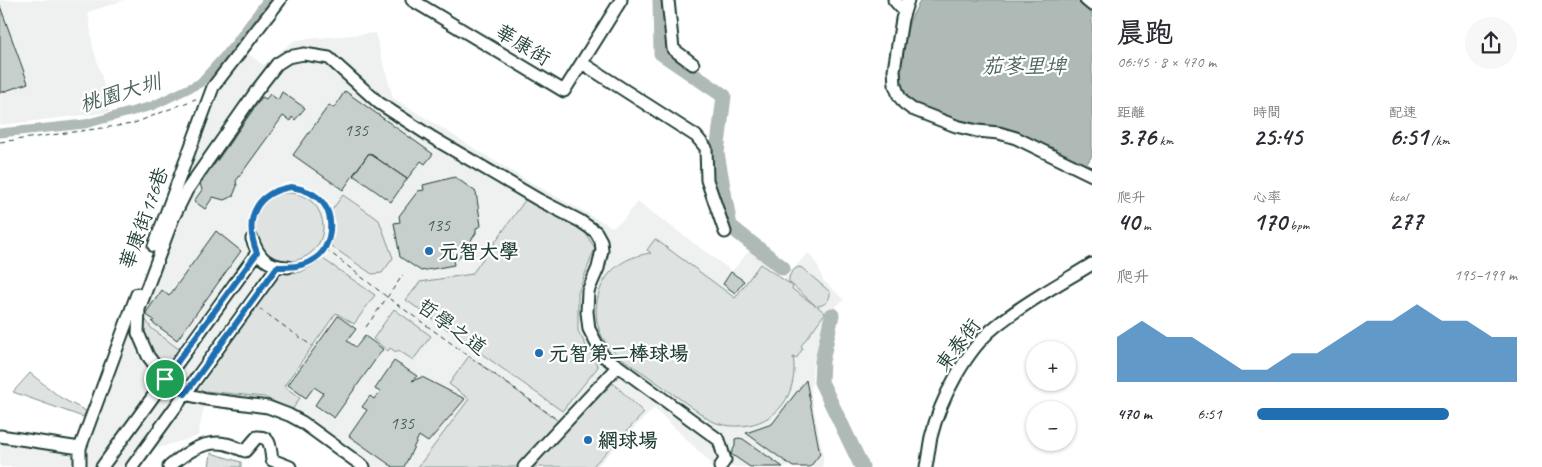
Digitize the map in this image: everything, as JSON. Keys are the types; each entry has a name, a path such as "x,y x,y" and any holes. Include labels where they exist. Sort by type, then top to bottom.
{"street":[{"name":"華康街176巷","path":"80,467 80,448 212,86 280,0"},
{"name":"華康街","path":"412,0 428,4 564,91 582,63"},
{"path":"621,0 582,63 696,136 706,148 707,180 725,232"},
{"path":"668,0 673,49 693,64"},
{"path":"894,0 906,5 895,55 894,70 895,85 904,103 912,109 956,126 999,133 1016,138 1092,175"},
{"path":"1086,0 1092,5"},
{"path":"364,467 302,422 283,412 268,407 206,399 185,394 165,379 148,356 138,333 139,309 173,218 187,190 257,90 278,64 288,57 304,54 328,58 379,103 433,138 539,200 580,221 596,232 601,241 602,250 598,268 588,291 587,312 589,330 603,356 719,440 725,460 720,467"},
{"path":"132,467 251,303 283,267 266,262 257,253 252,239"},
{"path":"102,467 257,253"},
{"name":"東泰街","path":"926,467 931,436 950,388 980,341 996,326 1092,264"},
{"path":"524,467 618,366"},
{"path":"0,436 80,448"},
{"path":"168,467 180,457 200,446 224,444 245,451 257,437 268,440 272,446 272,460 290,467"}],"path":[{"path":"0,142 132,124 210,93"},
{"path":"252,239 252,216 258,204 268,193 291,187 303,188 314,194 324,203 329,214 331,226 326,250 311,261 300,265 283,267"},
{"name":"哲學之道","path":"326,250 564,424"},
{"path":"366,327 403,275"},
{"path":"251,303 312,346"}],"shaded area":[{"path":"0,0 125,0 88,12 93,47 108,99 109,112 0,125"},
{"name":"元智大學","path":"375,33 393,98 521,177 612,227 622,221 638,202 732,271 751,249 784,279 808,253 817,264 823,280 844,300 826,314 813,363 811,394 823,453 823,467 708,467 712,464 654,408 596,467 351,467 295,426 272,416 205,403 198,436 155,449 142,467 85,467 88,439 152,256 216,89 246,52 263,65 295,40"},
{"path":"289,193 302,195 313,203 321,214 323,227 321,240 313,251 302,259 289,261 276,259 265,251 257,240 255,227 257,214 265,203 276,195"},
{"path":"343,195 379,220 393,258 382,273 372,274 331,246 333,218 331,211"},
{"path":"526,199 584,231 595,248 578,293 578,331 598,367 562,411 406,300 420,282 472,274"},
{"path":"655,239 735,298 760,264 793,286 792,289 816,306 789,282 789,277 793,271 799,267 802,268 830,292 826,302 817,306 825,313 801,346 803,348 796,359 793,357 793,380 786,400 769,417 759,422 735,426 711,421 623,359 604,340 598,327 596,313 602,285 611,272 622,263 636,256 651,253 647,250"},
{"path":"323,259 375,295 354,324 336,313 284,386 300,398 292,410 264,397 196,390 280,273 301,272"},
{"path":"139,309 151,328 184,353 165,379 147,353"},
{"path":"394,309 431,336 413,360 398,350 396,352 390,348 388,351 373,339"},
{"path":"469,356 564,425 529,467 418,467 469,399 449,384"},
{"path":"30,373 61,398 86,411 83,417 13,392"},
{"name":"網球場","path":"613,383 644,413 592,467 532,467"},
{"path":"0,440 73,453 73,467 0,467"},
{"path":"211,453 241,462 241,467 209,467"}],"water":[{"name":"茄苳里埤","path":"921,0 1075,0 1092,14 1092,156 1086,165 1079,164 1016,133 936,114 910,104 900,88 899,79 907,29"}],"building":[{"path":"0,6 28,83 0,93"},
{"path":"345,91 433,154 425,164 421,161 407,179 369,153 343,190 293,155 329,105 334,108"},
{"path":"282,92 305,108 295,120 292,117 290,121 283,116 236,181 237,186 233,196 224,200 213,197 205,209 194,201 202,190 199,180 208,167 214,165 262,97 266,99 270,94 278,100"},
{"path":"369,153 407,179 391,202 353,175"},
{"path":"455,177 476,192 481,226 476,228 476,233 458,259 453,260 454,265 421,271 400,257 394,223 400,222 399,216 418,191 424,190 423,185"},
{"path":"216,231 241,251 177,340 152,322 154,320 145,314 162,290 169,296"},
{"path":"731,272 744,281 735,293 723,284"},
{"path":"338,316 356,329 347,341 356,347 365,336 383,349 334,418 315,405 323,393 314,387 306,398 288,385"},
{"path":"394,361 417,376 412,381 422,377 465,399 428,442 419,436 404,467 393,467 349,436 367,410 362,407 370,396 374,399 380,392 375,389"},
{"path":"806,380 820,454 810,467 793,467 746,433 772,424"},
{"path":"739,438 783,467 750,467 731,454 735,446 735,439"}],"waterway":[{"name":"桃園大圳","path":"0,133 85,124 152,106 200,83 235,44 267,0"},
{"path":"660,0 661,53 724,96 717,153 730,226 783,268"},
{"path":"832,315 822,361 821,382 862,467"}],"place":[{"name":"元智大學","path":"429,251"},
{"name":"元智第二棒球場","path":"539,353"},
{"name":"網球場","path":"588,440"}],"route":[{"path":"303,188 314,194 324,203 329,214 331,226 326,250 311,261 300,265 277,267 185,394 165,379 257,253 252,239 251,228 252,216 258,204 268,193 278,189 303,188"}]}
